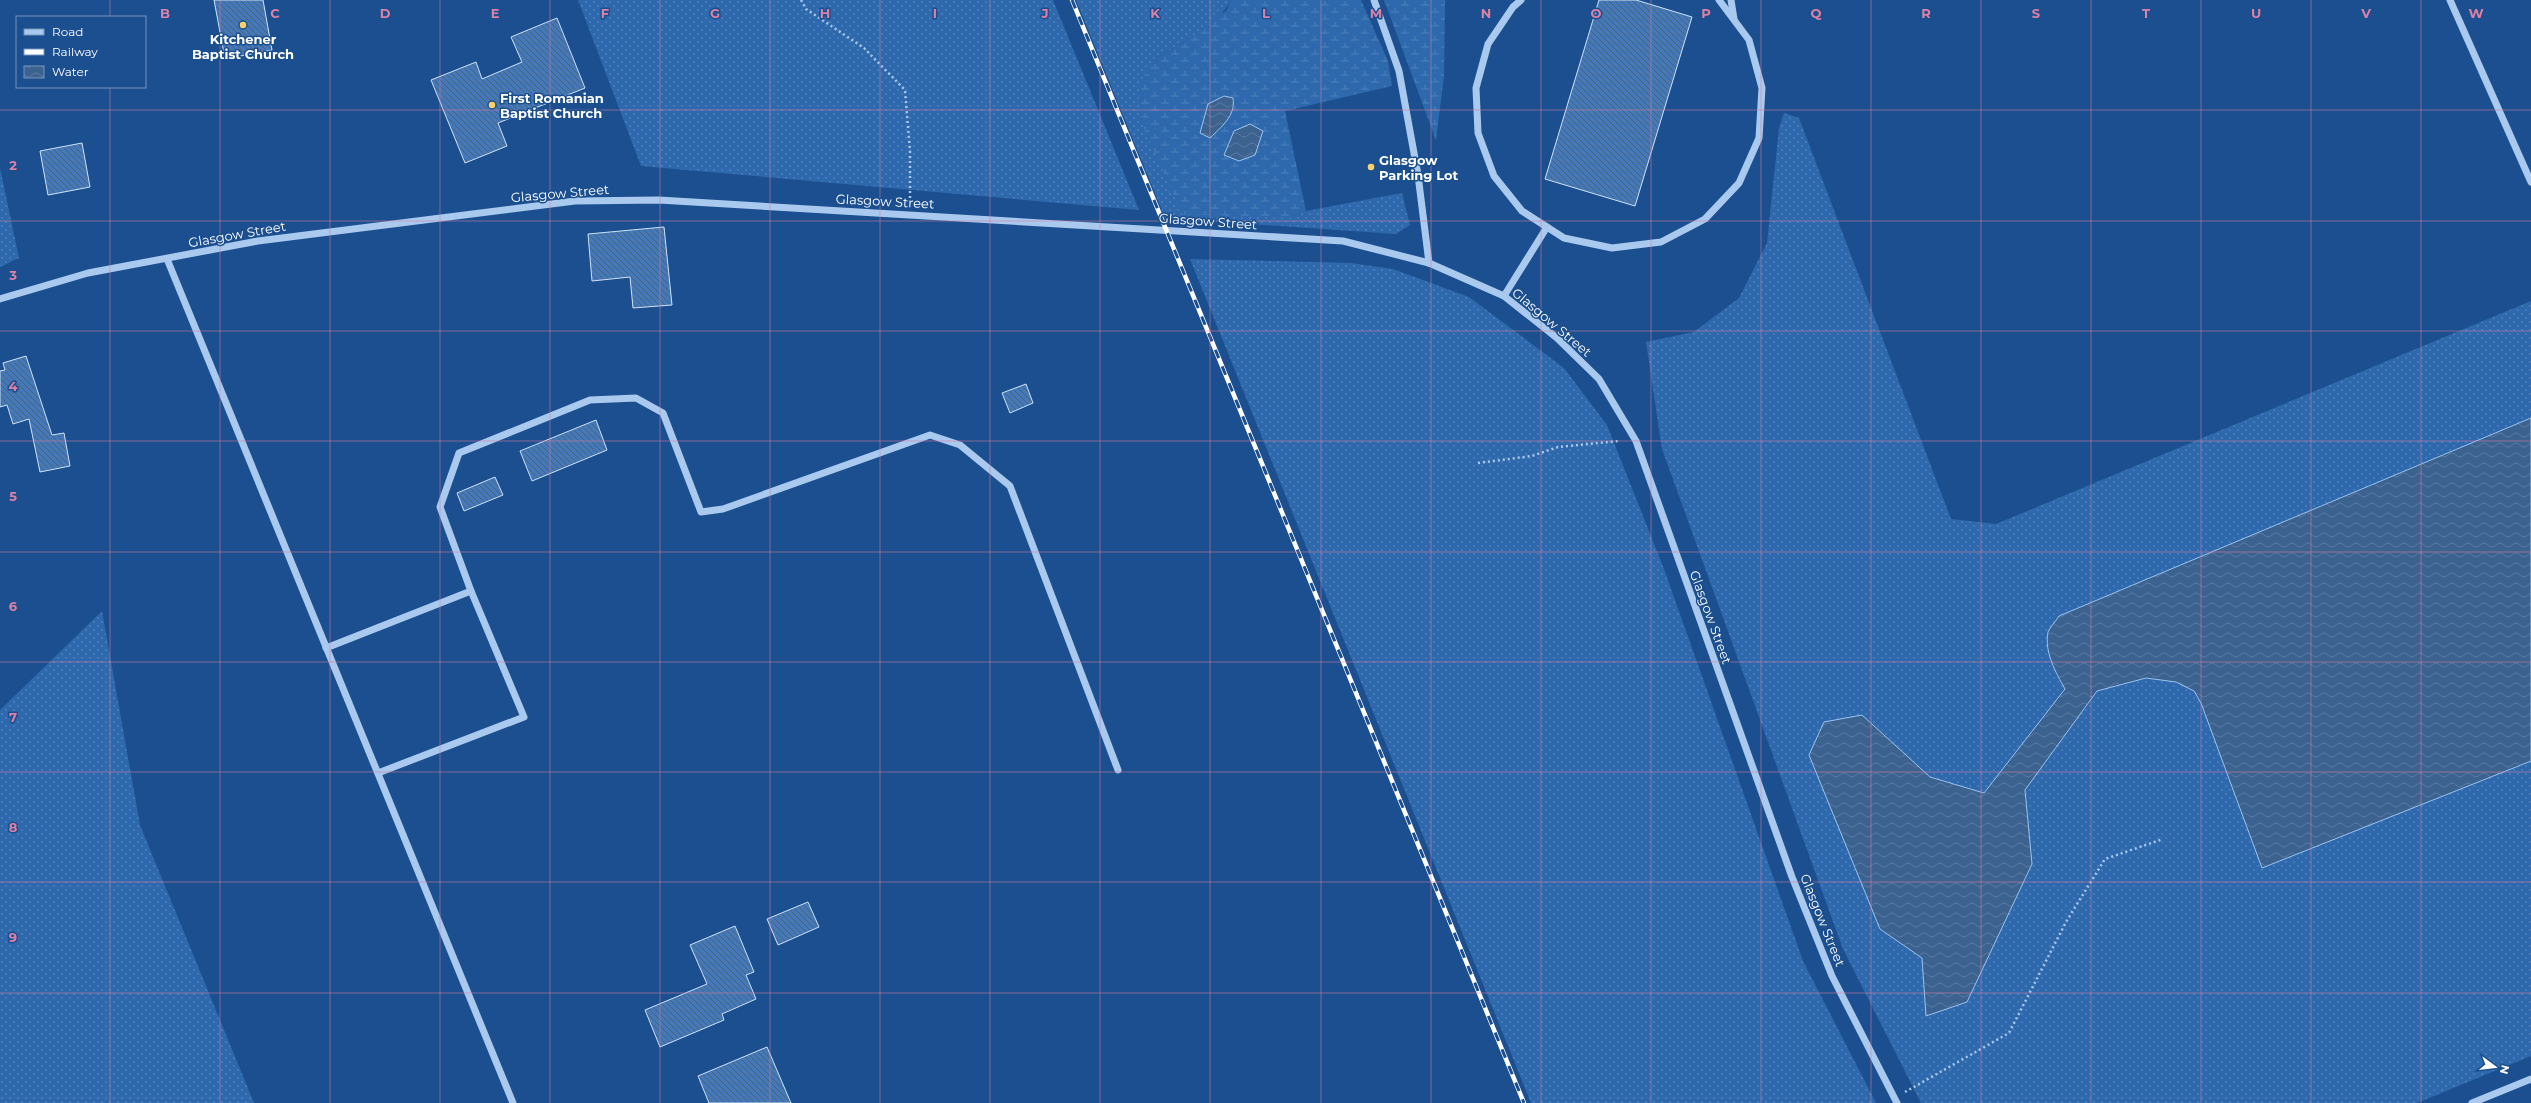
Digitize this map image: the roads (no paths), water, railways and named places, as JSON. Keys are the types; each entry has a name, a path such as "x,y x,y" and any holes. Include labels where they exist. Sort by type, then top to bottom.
{"street":[{"path":"1374,0 1399,71 1418,175 1429,263"},
{"path":"1521,0 1513,7 1488,44 1476,88 1478,133 1494,176 1522,211 1564,238 1612,248 1661,242 1705,220 1739,183 1759,138 1762,88 1749,40 1719,0"},
{"path":"1731,0 1735,22"},
{"path":"2450,0 2531,182"},
{"name":"Glasgow Street","path":"0,299 88,274 258,242 575,201 659,200 1343,241 1429,263 1504,296 1557,338 1600,379 1636,441 1792,877 1832,976 1896,1100"},
{"path":"1504,296 1547,227"},
{"path":"167,259 513,1103"},
{"path":"378,773 524,717 471,591 440,507 459,452 590,400 636,398 663,413 701,512 723,509 930,435 960,445 1010,486 1118,770"},
{"path":"326,648 471,591"},
{"path":"2472,1103 2531,1079"}],"water":[{"path":"1224,96 1233,98 1230,116 1210,138 1200,133 1208,104"},
{"path":"1250,124 1263,131 1255,155 1239,161 1224,155 1234,131"},
{"path":"2531,418 2531,761 2262,868 2201,703 2194,691 2176,682 2146,678 2097,691 2025,790 2032,864 1967,1002 1926,1016 1922,958 1880,929 1809,755 1824,722 1862,715 1930,777 1984,793 2065,689 2049,655 2047,640 2050,628 2059,616"}],"railway":[{"path":"1072,0 1524,1103"}],"place":[{"name":"Kitchener Baptist Church","path":"243,25"},
{"name":"First Romanian Baptist Church","path":"492,105"},
{"name":"Glasgow Parking Lot","path":"1371,167"}]}
